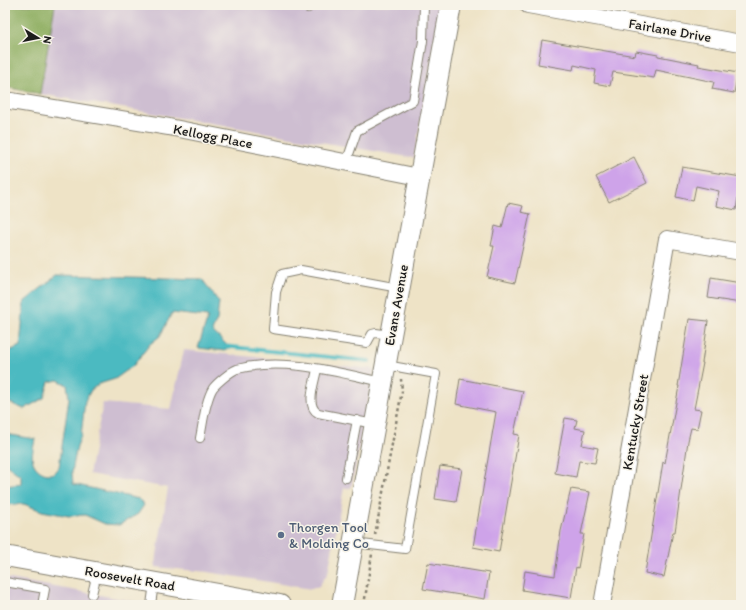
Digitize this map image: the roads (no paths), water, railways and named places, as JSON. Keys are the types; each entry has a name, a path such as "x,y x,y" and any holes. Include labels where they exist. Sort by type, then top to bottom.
{"street":[{"name":"Evans Avenue","path":"342,605 353,543 366,422 384,373 419,177 423,103 451,5"},
{"name":"Fairlane Drive","path":"528,5 741,43"},
{"name":"Kellogg Place","path":"5,100 169,127 419,177"},
{"name":"Kentucky Street","path":"602,605 668,239 741,252"},
{"name":"Roosevelt Road","path":"5,556 280,605"}],"lane":[{"path":"346,163 358,131 423,103 424,5"},
{"path":"391,335 376,333 372,334 366,343 272,329 276,292 282,274 301,270 399,288"},
{"path":"200,438 205,414 214,388 235,369 274,365 317,370 436,374 404,550 353,543"},
{"path":"317,370 311,405 313,410 318,413 366,422 346,478"},
{"path":"92,594 97,572"},
{"path":"5,582 45,589 42,605"},
{"path":"151,605 154,582"}],"water":[{"path":"57,275 202,279 219,302 217,320 212,331 226,344 226,351 198,348 208,317 172,313 160,336 150,344 133,366 115,379 99,384 91,390 85,401 81,436 77,446 72,472 73,484 139,499 144,505 138,514 119,525 105,524 85,515 69,516 42,511 24,504 5,505 5,486 21,484 21,476 5,464 5,434 35,439 32,459 35,466 41,472 45,474 53,473 59,467 69,398 67,385 58,380 49,382 44,398 24,409 5,401 5,353 20,346 24,302"}],"waterway":[{"path":"222,346 369,361"}],"place":[{"name":"Thorgen Tool & Molding Co","path":"281,535"}]}
